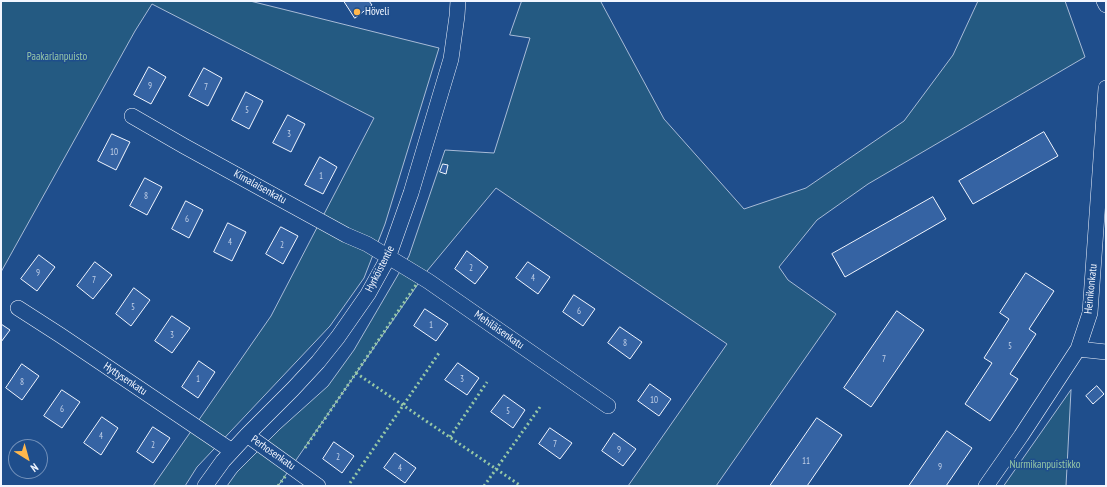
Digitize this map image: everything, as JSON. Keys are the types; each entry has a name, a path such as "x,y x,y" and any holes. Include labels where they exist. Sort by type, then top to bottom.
{"street":[{"name":"Hyrköistentie","path":"205,486 223,461 293,389 338,338 368,294 388,258 412,193 451,59 458,1"},
{"path":"1104,1 1106,5"},
{"name":"Heinikonkatu","path":"986,486 1078,349 1090,313 1106,88"},
{"name":"Kimalaisenkatu","path":"132,116 346,235 367,244 388,258"},
{"name":"Mehiläisenkatu","path":"388,258 428,281 608,406"},
{"name":"Hyttysenkatu","path":"18,308 232,452"},
{"path":"1078,349 1106,352"},
{"name":"Perhosenkatu","path":"247,435 318,486"}],"green space":[{"name":"Paakarlanpuisto","path":"1,1 250,1 439,48 385,224 364,278 330,326 197,467 185,486 153,486 271,316 374,118 152,4 135,31 1,272"},
{"path":"522,1 602,1 601,2 664,119 744,209 806,188 904,121 953,55 978,1 1065,1 1085,57 868,184 817,220 779,267 788,280 836,314 716,486 628,486 727,344 496,188 427,271 278,486 227,486 237,472 280,429 328,386 354,350 409,256 445,150 494,153 530,38 510,35"},
{"name":"Nurmikanpuistikko","path":"1071,390 1066,486 1004,486"}],"building":[{"name":"Höveli","path":"344,1 369,1 372,5 355,18"},
{"path":"149,67 166,77 151,104 134,95"},
{"path":"204,68 222,78 208,106 189,96"},
{"path":"246,92 263,101 249,129 232,120"},
{"path":"288,115 305,124 291,152 273,143"},
{"path":"1044,132 1058,156 973,204 959,181"},
{"path":"112,134 130,142 116,170 98,161"},
{"path":"320,157 337,167 323,194 305,185"},
{"path":"443,164 448,165 446,174 440,172"},
{"path":"145,178 162,187 147,215 130,206"},
{"path":"933,197 946,219 845,277 832,254"},
{"path":"186,201 203,210 189,238 172,229"},
{"path":"228,223 246,232 232,261 214,252"},
{"path":"281,227 298,236 283,264 266,254"},
{"path":"467,251 488,267 475,284 455,269"},
{"path":"39,255 55,267 37,291 21,279"},
{"path":"95,262 112,275 93,299 77,286"},
{"path":"528,262 550,277 538,294 516,278"},
{"path":"1026,273 1054,291 1029,329 1036,334 1010,374 1018,379 990,421 965,404 992,363 984,358 1009,319 1000,313"},
{"path":"134,288 150,300 131,326 116,314"},
{"path":"574,295 595,309 583,326 563,312"},
{"path":"425,309 448,324 436,341 414,326"},
{"path":"897,311 924,330 871,407 844,388"},
{"path":"172,316 190,328 172,353 155,341"},
{"path":"1,324 10,330 1,342"},
{"path":"620,327 642,342 630,359 608,343"},
{"path":"199,361 215,372 198,398 182,387"},
{"path":"458,363 479,378 467,395 445,380"},
{"path":"22,364 39,376 22,400 6,388"},
{"path":"650,384 671,399 659,416 638,401"},
{"path":"1097,386 1104,394 1093,404 1086,396"},
{"path":"62,390 80,402 62,428 44,416"},
{"path":"504,395 525,410 513,428 491,412"},
{"path":"102,417 118,428 101,455 84,443"},
{"path":"817,418 842,435 807,486 770,486"},
{"path":"153,427 170,438 153,463 137,452"},
{"path":"550,428 572,443 560,459 539,444"},
{"path":"947,431 972,448 946,486 909,486"},
{"path":"614,433 636,449 623,466 602,451"},
{"path":"334,442 354,456 342,473 323,459"},
{"path":"395,453 416,468 405,483 384,468"}],"hedge":[{"path":"305,448 416,285"},
{"path":"350,483 439,353"},
{"path":"356,373 521,486"},
{"path":"450,437 487,382"},
{"path":"484,486 540,407"},
{"path":"278,486 287,474"}],"place":[{"name":"Höveli","path":"357,12"}]}
